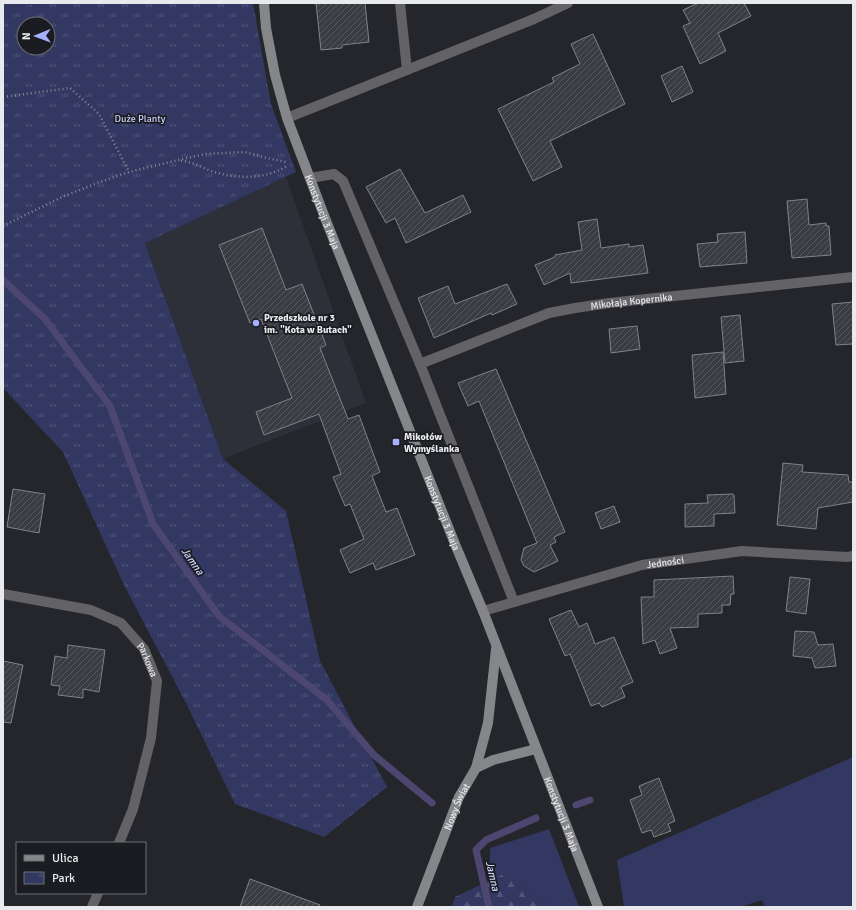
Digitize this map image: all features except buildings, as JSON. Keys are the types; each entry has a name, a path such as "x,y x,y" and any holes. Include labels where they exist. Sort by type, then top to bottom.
{"street":[{"name":"Konstytucji 3 Maja","path":"264,3 266,28 275,75 286,118 483,611 598,907"},
{"path":"400,3 408,70"},
{"path":"286,118 527,22 563,4"},
{"path":"310,178 334,174 343,180 420,364 514,602"},
{"name":"Mikołaja Kopernika","path":"420,364 549,313 617,302 853,277"},
{"name":"Jedności","path":"483,611 642,565 742,551 847,557 853,556"},
{"name":"Parkowa","path":"3,594 91,610 120,623 144,649 157,680 151,738 133,809 119,842"},
{"name":"Nowy Świat","path":"417,907 459,797 476,768 488,723 493,688 496,647"},
{"path":"476,768 493,760 536,749"},
{"path":"92,907 98,894"}],"path":[{"path":"3,97 70,88 99,114 129,172"},
{"path":"3,226 62,197 97,183 129,172 206,154 240,152 284,161"},
{"path":"176,161 184,161 220,174 239,177 271,174 290,163"}],"shaded area":[{"name":"Przedszkole nr 3 im. \"Kota w Butach\"","path":"286,177 366,403 223,459 145,242"}],"green space":[{"path":"3,3 61,3 3,7"},
{"name":"Duże Planty","path":"61,3 253,3 271,104 296,172 145,243 223,459 286,511 320,661 387,787 324,837 235,804 186,703 124,585 63,452 3,388 3,7"},
{"path":"853,757 853,907 765,907 762,900 740,907 624,907 617,860"},
{"path":"549,829 579,907 547,907 547,905 510,872 490,881 490,848"},
{"path":"510,871 547,905 547,907 452,907 455,897"}],"waterway":[{"name":"Jamna","path":"3,280 45,319 110,406 153,524 219,616 327,700 374,755 432,803"},
{"path":"576,805 590,800"},
{"path":"489,907 476,850 486,840 536,818"}],"place":[{"name":"Przedszkole nr 3 im. \"Kota w Butach\"","path":"256,323"},
{"name":"Mikołów Wymyślanka","path":"396,442"}]}
